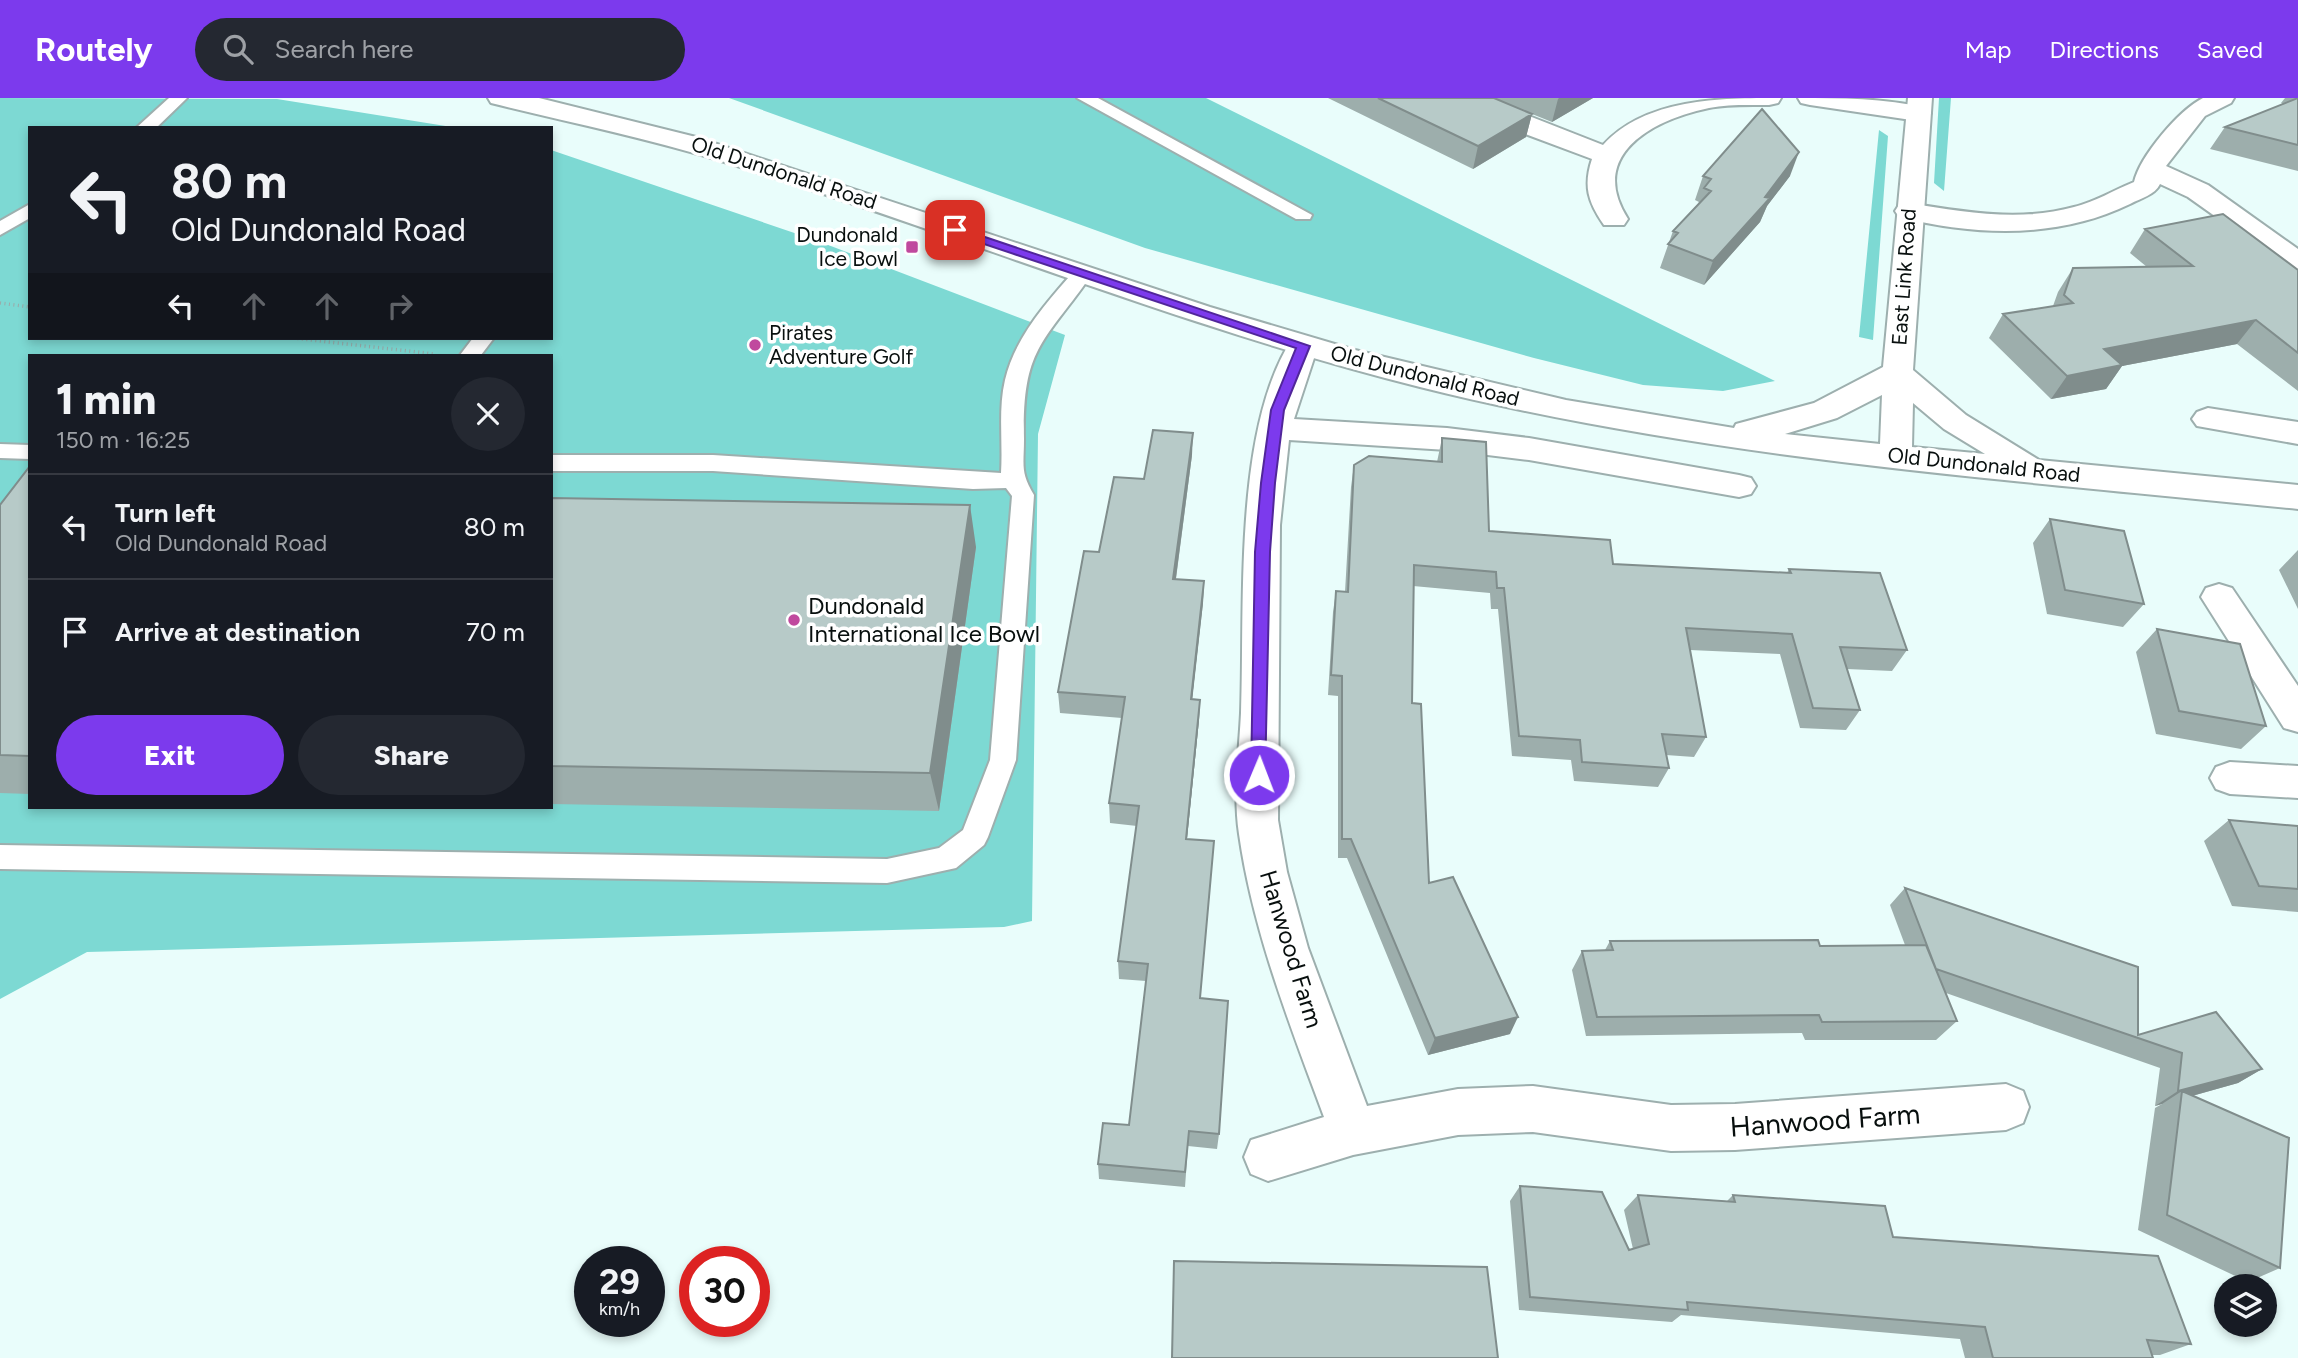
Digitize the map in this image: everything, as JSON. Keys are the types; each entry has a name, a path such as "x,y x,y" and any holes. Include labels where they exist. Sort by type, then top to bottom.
{"street":[{"name":"Old Dundonald Road","path":"500,98 596,116 726,152 1082,274 1303,346 1563,409 1714,437 2298,496"},
{"path":"1464,98 1503,117 1606,155"},
{"path":"1614,219 1601,197 1599,178 1606,155 1640,124 1711,100 1769,98"},
{"path":"1810,98 1919,106"},
{"path":"1909,211 1998,224 2031,224 2083,213 2146,186 2150,169 2196,111 2222,98"},
{"name":"East Link Road","path":"1896,457 1897,372 1919,106"},
{"path":"2150,169 2198,191 2298,262"},
{"name":"Hanwood Farm","path":"1303,346 1278,410 1263,552 1258,830 1274,910 1353,1132"},
{"path":"1714,437 1767,428 1824,413 1866,393 1897,372 1955,422 2036,470"},
{"path":"2208,419 2298,433"},
{"path":"1275,429 1447,439 1529,449 1739,486"},
{"path":"2219,597 2298,717"},
{"path":"2230,778 2298,782"},
{"name":"Hanwood Farm","path":"1268,1157 1353,1132 1458,1112 1533,1110 1671,1128 1735,1127 2006,1107"}],"lane":[{"path":"147,126 179,98"},
{"path":"1085,98 1303,215"},
{"path":"0,229 28,211"},
{"path":"0,857 887,871 946,859 974,837 1003,760 1023,495 1012,480 1013,397 1024,356 1044,318 1082,274"},
{"path":"471,354 482,340"},
{"path":"0,451 28,452"},
{"path":"553,463 713,463 973,481 1012,480"}],"path":[{"path":"0,303 28,307"},
{"path":"311,340 437,354"}],"shaded area":[{"name":"Dundonald International Ice Bowl","path":"0,98 277,99 446,126 28,126 28,340 553,340 553,151 815,240 1065,335 1038,434 1032,921 1004,927 87,952 0,999"},
{"path":"729,98 1206,98 1775,381 1723,391 1643,385 1534,358 1145,248"},
{"path":"1939,98 1951,98 1944,191 1934,183"},
{"path":"1879,130 1888,136 1873,340 1859,337"}],"building":[{"path":"1378,98 1494,98 1532,114 1478,146"},
{"path":"2298,98 2298,145 2225,127"},
{"path":"1762,109 1799,152 1765,197 1770,198 1713,261 1668,244 1678,233 1673,231 1711,191 1704,188 1711,179 1703,176"},
{"path":"2223,214 2298,270 2298,353 2256,320 2104,349 2122,365 2067,376 2003,314 2073,303 2064,295 2073,268 2193,266 2145,229"},
{"path":"1153,430 1193,433 1173,579 1204,581 1191,699 1200,700 1186,839 1214,841 1200,998 1228,1001 1219,1134 1189,1131 1185,1172 1098,1164 1103,1123 1129,1125 1148,964 1118,961 1139,806 1109,803 1125,697 1058,692 1084,551 1099,552 1114,477 1144,479"},
{"path":"1442,438 1486,442 1489,531 1610,540 1613,564 1791,573 1789,569 1880,573 1907,650 1840,647 1860,710 1813,708 1792,634 1686,628 1706,737 1662,734 1669,768 1582,762 1580,740 1519,736 1504,588 1497,588 1496,572 1414,565 1412,703 1421,704 1429,883 1453,877 1518,1017 1435,1038 1351,839 1342,839 1342,676 1331,675 1336,591 1348,592 1354,465 1369,456 1442,462"},
{"path":"28,469 28,756 0,755 0,505"},
{"path":"553,498 970,505 930,773 553,766"},
{"path":"2050,519 2124,531 2144,604 2065,590"},
{"path":"2157,629 2240,644 2266,726 2179,711"},
{"path":"2229,820 2298,826 2298,889 2259,886"},
{"path":"1905,888 2138,967 2138,1035 2216,1012 2262,1069 2178,1091 2182,1053 1936,969"},
{"path":"1818,940 1820,946 1926,945 1957,1021 1822,1022 1819,1015 1597,1017 1582,951 1613,950 1610,941"},
{"path":"2182,1091 2289,1138 2280,1268 2167,1215"},
{"path":"1520,1186 1602,1192 1629,1250 1649,1244 1638,1195 1735,1202 1733,1195 1885,1206 1893,1237 2158,1256 2191,1344 2147,1340 2153,1358 1993,1358 1985,1327 1687,1302 1688,1310 1530,1297"},
{"path":"1174,1261 1487,1267 1498,1358 1172,1358"}],"place":[{"name":"Dundonald Ice Bowl","path":"912,247"},
{"name":"Pirates Adventure Golf","path":"755,345"},
{"name":"Dundonald International Ice Bowl","path":"794,620"}],"route":[{"path":"955,230 1303,346 1278,410 1268,483 1263,552 1259,775"}]}
